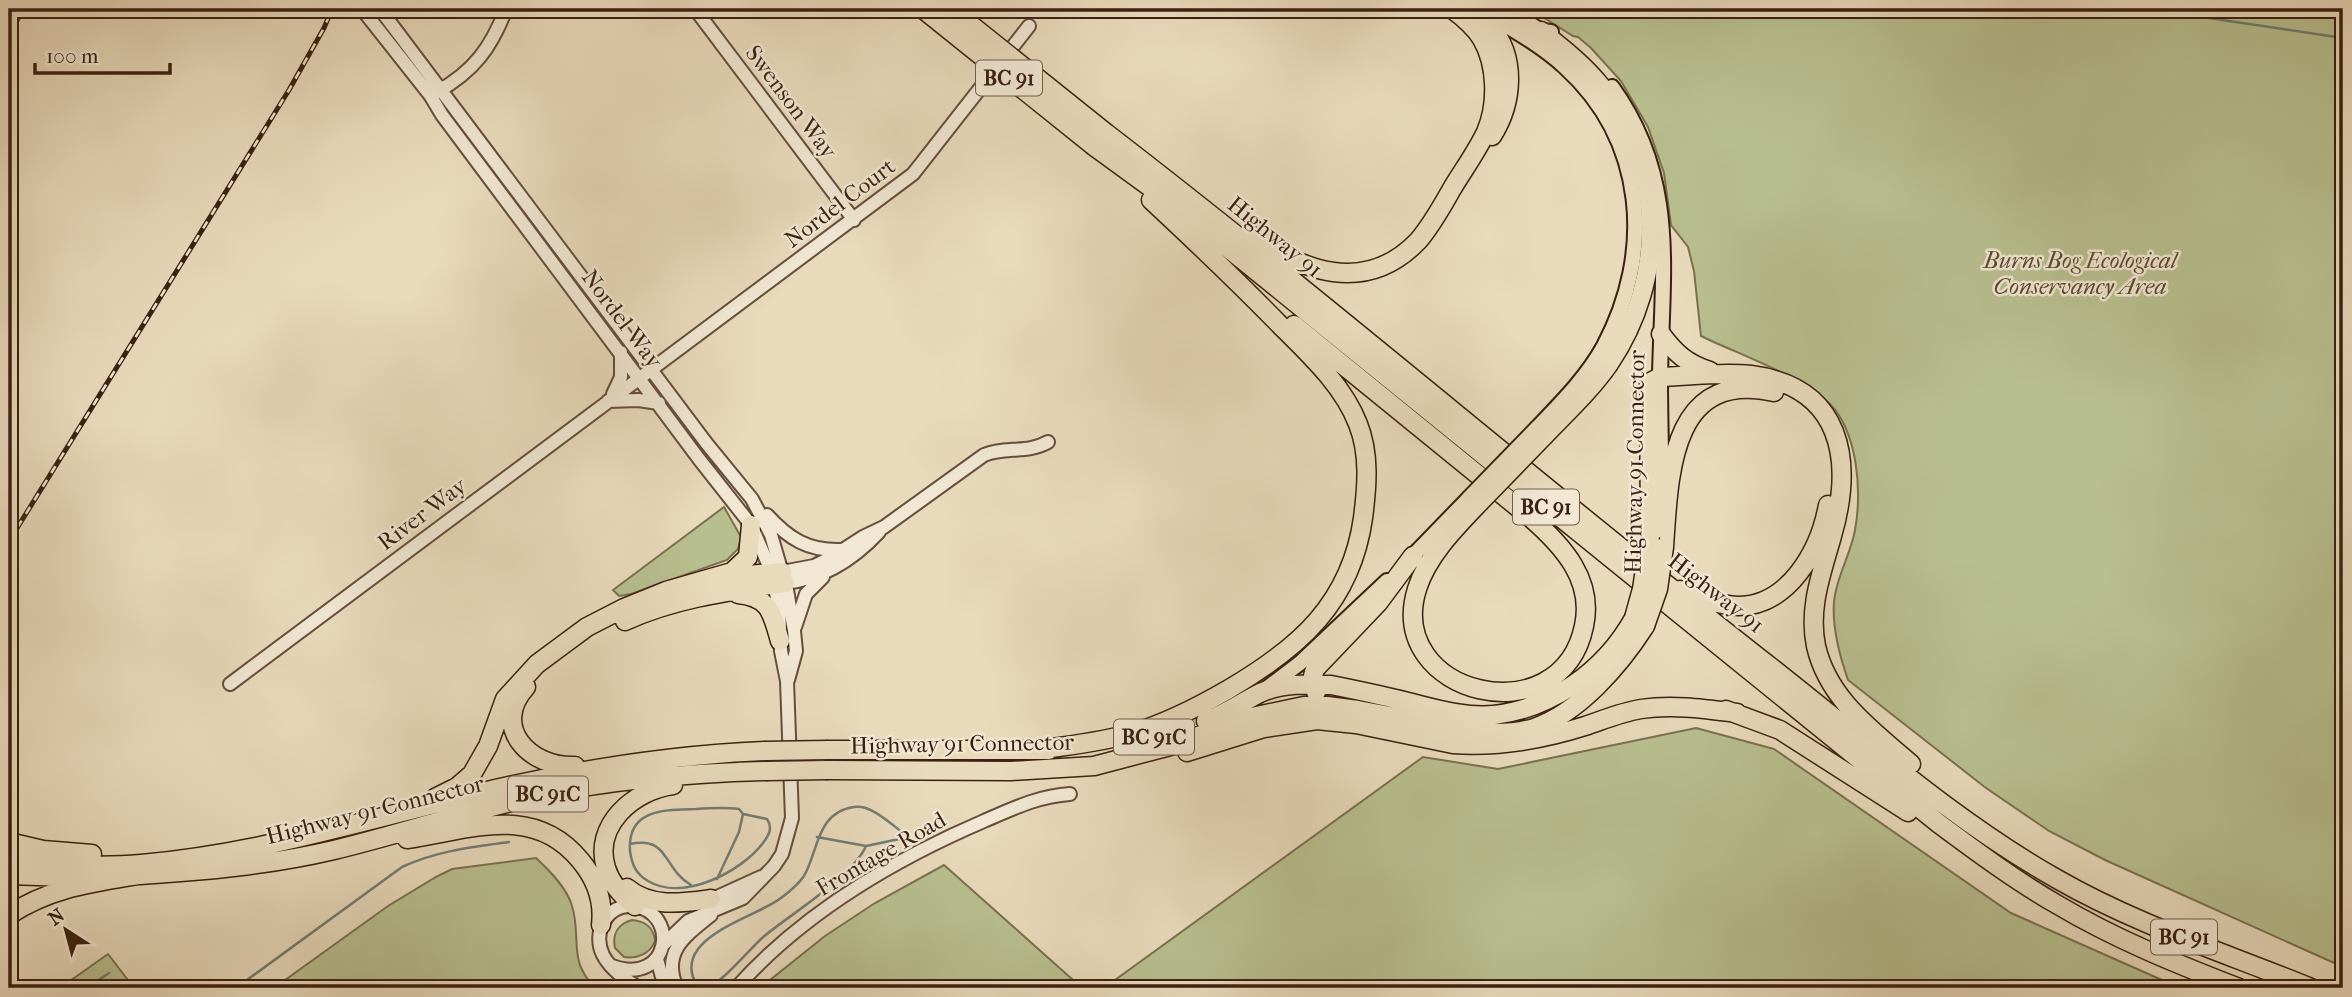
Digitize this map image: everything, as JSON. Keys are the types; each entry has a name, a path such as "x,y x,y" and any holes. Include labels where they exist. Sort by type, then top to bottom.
{"highway":[{"name":"BC 91","path":"923,9 1100,140"},
{"name":"BC 91","path":"951,9 1100,140"},
{"path":"1123,147 1191,190 1267,246 1310,268 1332,273 1369,270 1402,255 1433,222 1486,131 1492,107 1493,72 1489,55 1481,37 1452,9"},
{"path":"1467,9 1486,22 1496,35 1505,56 1510,82 1506,109 1499,125 1482,150 1470,159"},
{"path":"1223,267 1531,518 1567,555 1576,568 1584,589 1587,612 1575,651 1560,670 1541,683 1521,691 1493,693 1465,686 1451,679 1429,658 1415,623 1414,601 1424,572 1474,501 1541,432 1586,393 1607,367 1625,338 1649,269 1651,223 1643,169 1621,115 1599,83 1580,63 1541,31"},
{"name":"Highway 91","path":"1100,140 1123,147 1664,584 2004,847 2059,881 2120,911 2311,988"},
{"name":"Highway 91","path":"1100,140 1176,206 1749,672 1997,867 2070,912 2154,954 2239,988"},
{"path":"1039,750 1106,740 1158,725 1198,707 1257,673 1289,650 1318,622 1336,597 1354,558 1362,525 1366,476 1364,445 1359,425 1344,397 1314,359 1100,140"},
{"path":"1661,334 1678,355 1690,364 1727,374 1768,379 1792,387 1822,410 1839,442 1843,474 1842,493 1816,593 1814,614 1818,652 1833,688 1856,715 1913,766 2059,881"},
{"path":"1657,541 1649,383 1660,377 1727,374"},
{"path":"1657,541 1677,443 1684,426 1701,406 1727,391 1756,388 1790,398 1814,418 1831,457 1831,493 1818,539 1790,584 1765,600 1738,606 1712,601 1664,584"},
{"path":"613,765 566,766 538,759 524,748 514,729 513,713 518,698 552,666 600,634 655,609 720,585 748,557 751,525"},
{"name":"Highway 91 Connector","path":"138,875 257,864 335,849 546,794 650,778 709,772 1035,771 1094,766 1174,745 1268,712 1304,706 1327,706 1474,732 1510,733 1533,728 1562,713 1601,681 1630,649 1639,622 1658,589 1657,541"},
{"path":"1327,706 1319,698 1313,684 1315,669 1378,603 1413,556"},
{"path":"400,813 448,792 471,774 483,758 509,693 537,664 569,639 604,618 647,598 677,588 778,578"},
{"path":"720,585 762,601 787,636"},
{"path":"1261,693 1313,684 1331,685 1444,711 1471,715 1504,713 1547,701 1577,682 1602,661 1626,632 1639,622"},
{"name":"Highway 91 Connector","path":"183,858 276,844 528,782 613,765 692,755 828,750 1089,750 1166,734 1215,718 1261,693"},
{"path":"1533,728 1551,726 1620,705 1655,699 1700,701 1765,723 1797,739 1997,867"},
{"path":"1094,766 1118,769 1140,765 1264,728 1300,721 1334,721 1453,744 1484,745 1535,740 1624,713 1653,708 1737,713"},
{"path":"641,908 617,889 608,873 603,854 612,824 623,808 636,797 652,790 766,771"},
{"path":"335,849 495,825 533,826 566,844 587,869 601,898 601,925"},
{"path":"607,838 614,872 622,884 634,894 668,903 714,905"},
{"path":"9,842 59,852 183,858"},
{"path":"9,862 141,864 183,858"},
{"path":"9,875 138,875"},
{"path":"9,915 60,889 138,875"}],"main road":[{"name":"Highway 91 Connector","path":"1478,9 1542,49 1585,87 1612,127 1625,154 1633,191 1633,263 1622,306 1591,366 1541,432"},
{"name":"Highway 91 Connector","path":"1506,9 1541,31 1552,32 1569,44 1606,80 1636,126 1650,158 1659,200 1663,258 1660,377"},
{"name":"Highway 91 Connector","path":"1261,693 1308,655 1474,501"}],"street":[{"path":"9,24 16,9"},
{"name":"Nordel Way","path":"362,9 436,92 652,368 707,444 752,499 771,535 778,578 779,608 787,636 792,818 787,844 765,876 688,921 664,944"},
{"name":"Nordel Way","path":"380,9 436,92 459,137 751,525 778,578"},
{"path":"436,92 471,68 490,46 506,9"},
{"name":"Swenson Way","path":"695,9 854,220"},
{"name":"Nordel Court","path":"640,377 913,174 1029,26"},
{"path":"608,401 619,385 621,351"},
{"name":"River Way","path":"230,684 640,377"},
{"path":"608,401 638,400 659,403"},
{"path":"778,578 823,562 884,527 984,455 998,451 1032,449 1048,442"},
{"path":"752,499 779,529 800,544 819,550 842,550"},
{"path":"787,636 806,594 830,571 867,545 884,527"},
{"path":"778,578 813,579 830,571"},
{"name":"Frontage Road","path":"736,988 762,960 788,938 895,865 947,838 1028,802 1048,796 1070,794"},
{"path":"677,988 671,973 673,953 714,905"},
{"name":"Nordel Way","path":"641,908 676,911 714,905"},
{"path":"612,966 638,970 648,967 657,959 664,944 658,923 641,908 626,906 612,912 601,925 599,943 604,958 612,966 639,988"},
{"path":"657,959 665,988"}],"green space":[{"name":"Burns Bog Ecological Conservancy Area","path":"1530,9 2343,9 2343,967 2105,860 2049,831 1986,788 1848,680 1834,622 1835,593 1853,539 1858,498 1856,463 1839,415 1829,403 1802,384 1701,336 1694,271 1688,247 1671,225 1664,173 1648,127 1621,81 1591,48 1578,37"},
{"path":"724,507 741,537 738,549 727,560 631,594 619,596 613,590"},
{"path":"1696,728 1774,749 2011,913 2180,988 1104,988 1423,757 1498,769"},
{"path":"536,858 557,880 570,899 575,918 578,959 581,969 596,988 274,988 388,906 452,869"},
{"path":"944,865 1082,988 760,988 825,936 875,903"},
{"path":"632,920 648,926 655,941 642,955 624,957 615,948 614,938 620,927"},
{"path":"108,954 134,988 60,988"}],"waterway":[{"path":"2148,9 2343,38"},
{"path":"866,846 859,858 834,883 762,938 718,981 706,988 695,982 691,966 695,953 720,931 769,906 796,885 809,867 825,825 842,810 854,807 868,809 909,837"},
{"path":"717,879 739,832 743,814 739,809 661,811 642,819 635,826 630,851 633,865 648,881 662,887 678,888 694,886 710,881 726,873 741,864 763,843 770,831 767,819 743,814"},
{"path":"817,837 866,846 909,837"},
{"path":"236,988 402,867 441,853 509,842"},
{"path":"630,844 643,843 659,849 691,885"},
{"path":"87,988 109,973"}],"railway":[{"path":"9,541 289,90 332,9"}]}
